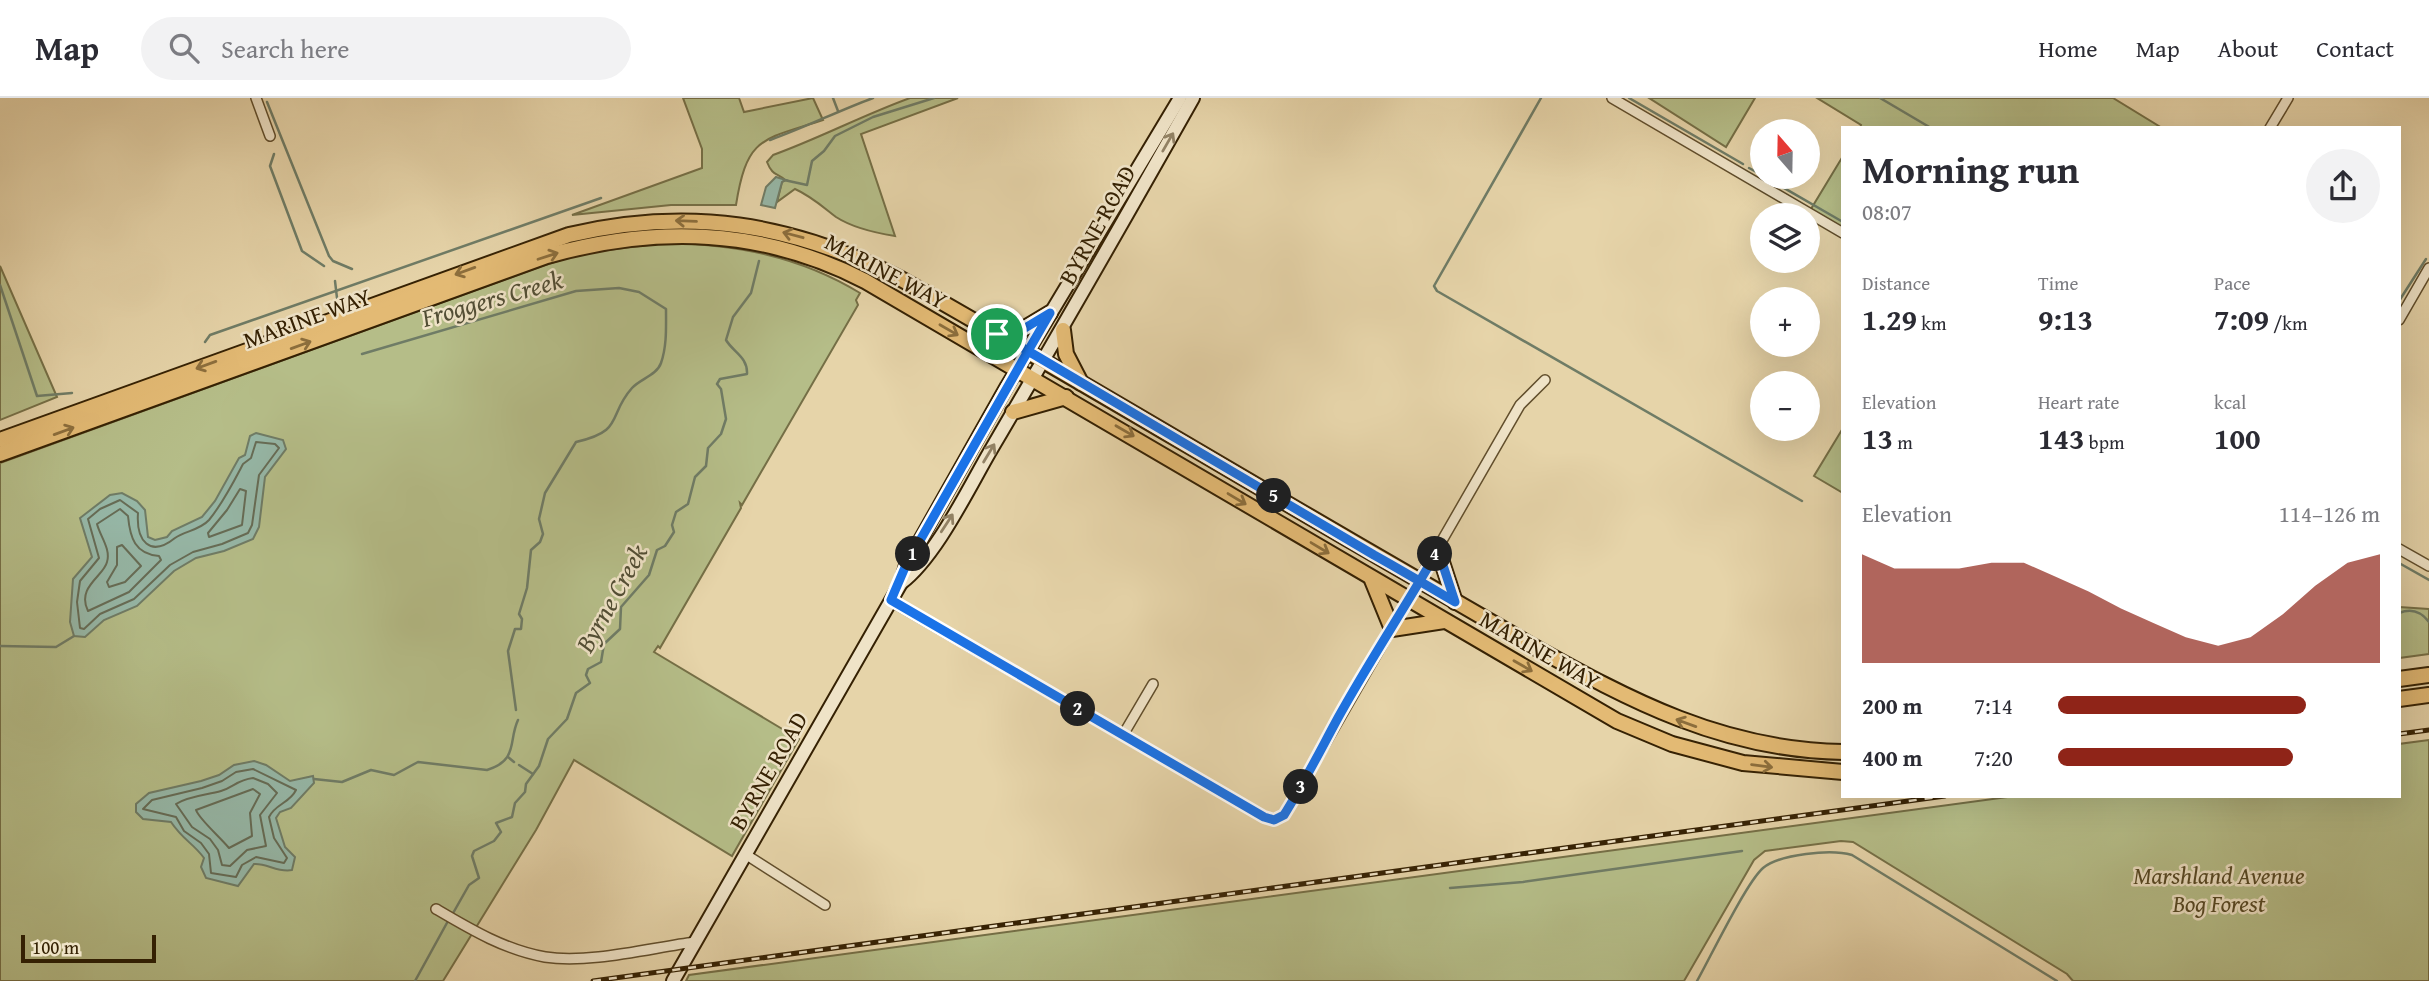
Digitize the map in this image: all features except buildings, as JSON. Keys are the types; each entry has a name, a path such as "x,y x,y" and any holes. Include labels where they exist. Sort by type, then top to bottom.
{"main road":[{"name":"MARINE WAY","path":"0,440 520,251 580,233 645,222 677,220 740,225 821,243 901,279 1455,602 1589,678 1665,716 1713,733 1771,746 1841,752"},
{"name":"MARINE WAY","path":"0,454 547,256 613,240 651,237 718,237 761,242 834,264 1066,397 1372,580 1410,599 1640,732 1742,763 1841,772"},
{"path":"997,334 1025,328 1050,313"},
{"path":"1063,330 1069,362 1082,384"},
{"path":"1013,412 1066,397"},
{"path":"1438,550 1455,602"},
{"path":"1372,580 1392,629 1444,621"},
{"path":"2401,679 2429,675"},
{"path":"2401,699 2429,695"}],"street":[{"path":"256,98 270,136"},
{"name":"BYRNE ROAD","path":"673,981 901,583 906,565 1017,370 1180,98"},
{"name":"BYRNE ROAD","path":"901,583 915,573 1063,330 1193,98"},
{"path":"1612,98 1841,232"},
{"path":"2271,126 2288,98"},
{"path":"2401,317 2429,268"},
{"path":"891,600 1264,817 1274,820 1284,815 1296,796 1520,405 1545,380"},
{"path":"2401,551 2429,566"},
{"path":"1123,735 1153,684"},
{"path":"744,854 825,905"},
{"path":"436,909 520,951 564,959 695,942"}],"green space":[{"path":"683,98 739,98 744,112 813,98 823,120 772,137 761,144 746,165 736,205 671,205 572,215 702,168 702,149"},
{"path":"910,98 958,98 861,134 895,236 850,224 795,189 777,202 782,182 785,180 769,167 767,162 773,155"},
{"path":"1649,98 1755,98 1726,147"},
{"path":"1817,98 2113,98 2159,126 1861,126"},
{"path":"1841,159 1841,227 1820,214 1820,203 1815,203"},
{"path":"665,243 716,246 766,254 814,270 860,293 856,300 858,305 742,505 740,503 741,508 660,648 658,646 654,652 799,739 732,856 574,760 536,830 443,981 0,981 0,463 542,266 583,253"},
{"path":"0,266 57,397 0,420"},
{"path":"1841,431 1841,492 1814,476"},
{"path":"2401,607 2429,609 2429,654 2401,658"},
{"name":"Marshland Avenue Bog Forest","path":"2429,740 2429,981 2073,981 2067,974 1853,842 1841,841 1765,851 1754,860 1684,981 686,981 689,975 2000,798 2401,798 2401,744"}],"water":[{"path":"776,177 786,180 782,182 775,208 761,205 766,187"},
{"path":"256,433 283,440 286,449 265,477 259,527 253,539 224,551 196,558 174,571 137,606 104,620 85,637 74,636 70,622 73,579 92,557 80,518 110,495 122,493 137,501 145,510 148,537 155,540 167,537 172,531 202,517 215,501 239,458 245,455 250,436"},
{"path":"254,761 266,765 290,781 313,776 314,783 291,808 280,812 276,818 285,847 295,857 292,870 254,864 238,886 206,878 201,867 204,858 171,822 143,819 136,812 136,804 149,793 201,781 219,775 234,765"}],"waterway":[{"path":"833,98 838,111"},
{"path":"770,140 873,98"},
{"name":"Byrne Creek","path":"784,180 807,185 812,161 835,136 873,117 934,98"},
{"path":"1541,98 1434,286 1437,291 1802,501"},
{"path":"1629,98 1743,164"},
{"path":"1880,98 1928,126"},
{"path":"267,102 329,256 333,261 352,269"},
{"path":"274,154 270,166 302,251 324,266"},
{"path":"1786,189 1841,221"},
{"path":"205,342 210,335 601,198"},
{"path":"2401,298 2426,259"},
{"name":"Byrne Creek","path":"452,915 469,885 479,878 472,856 474,851 494,841 501,832 496,823 512,817 515,803 525,792 526,784 539,766 548,739 567,719 576,693 590,683 586,675 588,669 601,662 604,644 620,629 621,607 649,575 657,550 665,546 674,532 672,525 676,512 688,504 695,477 706,466 708,448 721,434 726,419 721,389 717,384 720,379 747,374 743,359 726,340 733,317 751,293 759,261"},
{"name":"Froggers Creek","path":"335,281 337,298"},
{"name":"Froggers Creek","path":"0,285 37,396 72,393"},
{"name":"Froggers Creek","path":"362,354 576,291 619,288 639,292 666,309 665,343 659,367 632,388 609,427 602,433 576,442 545,493 539,519 543,534 540,542 531,550 527,588 519,614 522,619 521,629 515,629 508,651 516,710"},
{"path":"2401,564 2429,580"},
{"path":"2401,613 2416,612 2429,622"},
{"path":"0,646 56,647 74,636"},
{"path":"314,779 342,782 371,770 394,775 418,762 487,770 497,766 508,755 518,720"},
{"name":"Froggers Creek","path":"508,757 514,762"},
{"name":"Froggers Creek","path":"519,765 533,774"},
{"path":"1450,888 1523,882 1742,851"},
{"path":"1697,981 1738,904 1763,868 1793,856 1832,853 1852,855 2057,981"},
{"name":"Byrne Creek","path":"415,981 448,921"}],"railway":[{"path":"2401,734 2429,730"},
{"path":"593,981 1930,798"}],"route":[{"path":"997,334 1025,328 1050,313 1028,351 1082,384 1420,581 1455,602 1438,550 1420,581 1403,610 1339,716 1284,815 1274,820 1264,817 891,600 901,583 906,565 1028,351 997,334"}]}
